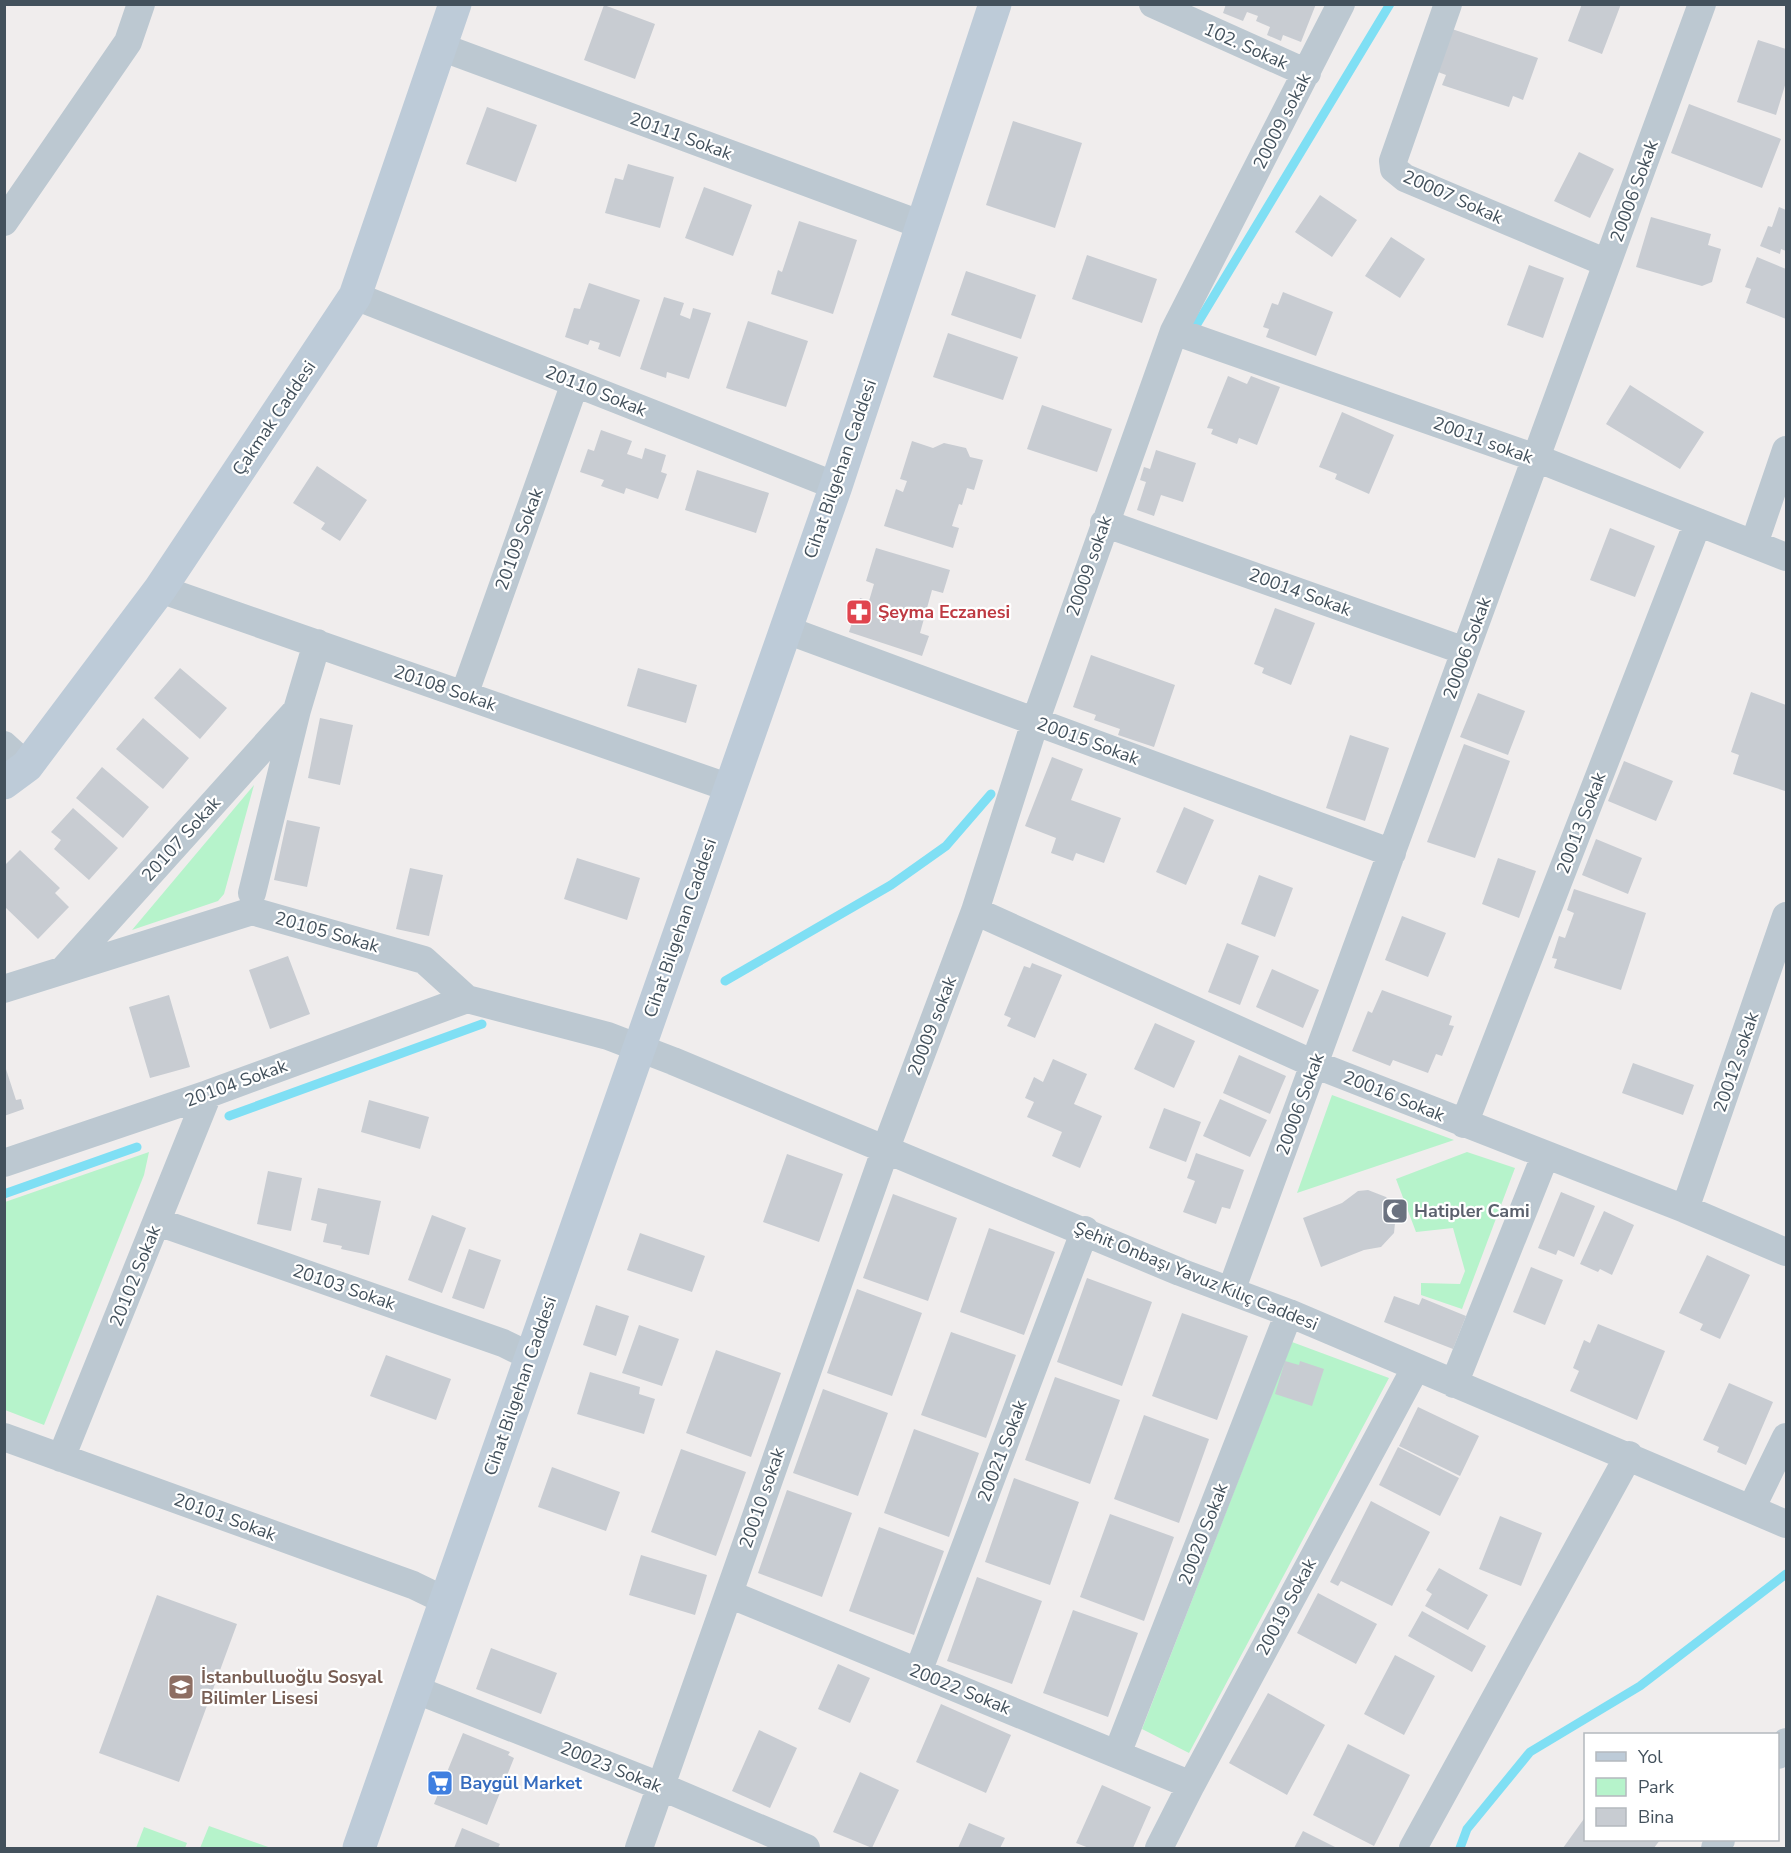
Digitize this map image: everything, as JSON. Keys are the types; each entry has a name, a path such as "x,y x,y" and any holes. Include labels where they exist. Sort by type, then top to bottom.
{"main road":[{"name":"Çakmak Caddesi","path":"12,764 160,589 355,296 455,4"},
{"name":"Cihat Bilgehan Caddesi","path":"359,1848 784,629 836,486 995,4"}],"street":[{"path":"4,222 128,42 141,4"},
{"name":"102. Sokak","path":"1153,4 1307,73"},
{"name":"20009 sokak","path":"886,1148 975,911 1035,722 1175,331 1341,4"},
{"name":"20007 Sokak","path":"1448,4 1393,161 1394,169 1405,178 1607,263"},
{"name":"20006 Sokak","path":"1231,1291 1702,4"},
{"name":"20111 Sokak","path":"441,47 922,225"},
{"name":"20110 Sokak","path":"355,296 836,486"},
{"name":"20011 sokak","path":"1175,331 1536,458 1786,557"},
{"name":"20109 Sokak","path":"464,695 575,383"},
{"path":"1754,544 1786,450"},
{"name":"20013 Sokak","path":"1464,1124 1698,522"},
{"name":"20014 Sokak","path":"1105,524 1465,651"},
{"name":"20108 Sokak","path":"160,589 730,788"},
{"name":"20015 Sokak","path":"784,629 1392,853"},
{"path":"252,893 297,710 317,644"},
{"name":"20107 Sokak","path":"64,969 297,710"},
{"name":"20105 Sokak","path":"4,989 252,910 424,960 467,999 608,1036 638,1048"},
{"name":"20016 Sokak","path":"975,911 1314,1064 1685,1209 1786,1252"},
{"name":"20012 sokak","path":"1685,1209 1786,916"},
{"name":"20104 Sokak","path":"4,1163 208,1094 467,999"},
{"name":"Şehit Onbaşı Yavuz Kılıç Caddesi","path":"638,1048 1085,1230 1180,1272 1289,1313 1752,1507 1786,1524"},
{"name":"20102 Sokak","path":"60,1458 158,1222 208,1094"},
{"name":"20010 sokak","path":"639,1848 886,1148"},
{"path":"1454,1384 1545,1156"},
{"name":"20103 Sokak","path":"158,1222 503,1343 530,1356"},
{"name":"20021 Sokak","path":"918,1672 1085,1230"},
{"name":"20020 Sokak","path":"1118,1755 1289,1313"},
{"name":"20019 Sokak","path":"1159,1848 1416,1367"},
{"name":"20101 Sokak","path":"4,1437 413,1585 444,1600"},
{"path":"1752,1507 1786,1437"},
{"path":"1413,1848 1629,1455"},
{"name":"20022 Sokak","path":"729,1594 1191,1785"},
{"name":"20023 Sokak","path":"414,1689 660,1786 806,1848"}],"green space":[{"path":"254,785 224,894 218,901 132,930"},
{"path":"1332,1095 1454,1140 1297,1193"},
{"path":"149,1152 144,1175 44,1425 5,1410 5,1202"},
{"path":"1467,1152 1515,1168 1462,1309 1421,1295 1421,1283 1460,1284 1465,1271 1453,1228 1416,1232 1396,1179"},
{"path":"1292,1342 1389,1378 1189,1753 1142,1729"},
{"path":"209,1826 271,1848 200,1848"},
{"path":"144,1827 187,1843 185,1848 136,1848"}],"building":[{"path":"1226,4 1316,4 1301,42 1283,35 1281,41 1267,35 1270,27 1256,21 1258,16 1247,12 1243,21 1223,13"},
{"path":"1582,4 1621,4 1602,54 1568,41"},
{"path":"604,5 655,24 635,79 584,60"},
{"path":"1452,29 1538,58 1523,100 1513,96 1509,107 1442,85 1446,75 1438,72"},
{"path":"1758,40 1786,49 1786,82 1776,115 1737,102"},
{"path":"1689,104 1781,139 1762,188 1671,153"},
{"path":"487,107 537,125 516,182 466,164"},
{"path":"1013,121 1082,143 1055,228 986,205"},
{"path":"1579,152 1614,169 1590,218 1554,201"},
{"path":"628,164 674,177 660,228 605,213 615,178 623,180"},
{"path":"704,187 752,205 733,256 685,238"},
{"path":"1320,195 1357,220 1332,257 1295,232"},
{"path":"1779,207 1786,210 1786,251 1781,249 1780,254 1760,246 1768,226 1772,227"},
{"path":"1651,217 1711,234 1708,245 1721,249 1712,282 1702,286 1636,267"},
{"path":"799,221 857,240 833,314 771,294 778,270 782,272"},
{"path":"1391,237 1425,259 1400,298 1365,276"},
{"path":"1087,255 1157,279 1142,323 1072,299"},
{"path":"1757,257 1786,269 1786,319 1746,303 1751,289 1745,287"},
{"path":"1529,265 1564,278 1543,338 1507,325"},
{"path":"966,271 1036,295 1021,339 951,315"},
{"path":"589,283 640,300 620,357 598,349 600,343 590,340 588,345 565,337 574,308 580,309"},
{"path":"1283,292 1333,312 1316,356 1266,337 1269,329 1263,327 1272,303 1278,305"},
{"path":"664,297 684,303 680,315 690,319 693,308 711,313 689,379 667,372 666,378 640,369"},
{"path":"748,321 808,341 786,407 726,388"},
{"path":"948,333 1018,357 1003,400 933,377"},
{"path":"1228,376 1247,384 1251,376 1280,387 1257,445 1239,438 1237,444 1211,434 1213,429 1207,428"},
{"path":"1630,385 1704,432 1680,469 1606,424"},
{"path":"1042,405 1112,429 1097,472 1027,449"},
{"path":"1342,412 1394,435 1369,494 1335,479 1337,474 1319,467"},
{"path":"601,430 632,441 627,454 642,459 645,448 666,455 661,472 667,474 658,499 626,488 624,494 601,486 604,480 580,472 588,449 594,451"},
{"path":"912,441 933,448 944,443 966,448 970,457 983,460 974,490 967,488 962,505 959,504 952,526 959,528 953,548 884,526 896,489 903,492 907,481 900,479"},
{"path":"1156,450 1196,463 1183,502 1161,495 1154,516 1137,510 1146,482 1140,480 1144,467 1150,469"},
{"path":"317,466 367,500 340,541 321,529 325,523 293,503"},
{"path":"697,470 769,493 756,533 685,510"},
{"path":"1610,528 1655,546 1635,597 1590,580"},
{"path":"876,548 950,570 943,593 932,590 920,633 929,636 922,656 849,632 860,598 869,601 874,584 866,581"},
{"path":"1275,608 1315,623 1291,685 1262,673 1264,668 1254,664"},
{"path":"1091,655 1175,685 1154,747 1118,735 1120,729 1094,720 1096,715 1073,707"},
{"path":"180,668 227,708 200,739 154,698"},
{"path":"638,668 697,685 686,723 627,706"},
{"path":"1751,692 1786,705 1785,791 1733,774 1739,755 1731,752"},
{"path":"1478,693 1525,711 1508,755 1460,737"},
{"path":"143,718 189,758 163,789 116,749"},
{"path":"320,718 353,725 340,785 308,778"},
{"path":"1350,735 1389,748 1365,821 1326,808"},
{"path":"1464,744 1510,761 1475,858 1427,842"},
{"path":"1052,757 1083,769 1071,800 1121,818 1104,863 1076,853 1073,861 1051,853 1056,838 1025,826"},
{"path":"1624,761 1673,781 1656,821 1608,801"},
{"path":"102,767 149,807 123,838 76,798"},
{"path":"1184,807 1214,820 1186,885 1156,872"},
{"path":"73,808 118,848 89,880 54,849 61,840 51,832"},
{"path":"287,820 320,827 307,887 274,880"},
{"path":"1596,839 1642,858 1628,894 1582,875"},
{"path":"20,850 60,888 55,893 69,907 38,939 4,906 4,866"},
{"path":"577,858 640,878 627,920 564,899"},
{"path":"1498,858 1536,871 1519,918 1482,904"},
{"path":"410,868 443,875 429,936 396,929"},
{"path":"1259,875 1293,888 1275,937 1241,924"},
{"path":"1574,889 1646,913 1621,990 1554,968 1557,959 1552,958 1559,936 1565,938 1574,913 1567,910"},
{"path":"1402,916 1446,933 1428,977 1385,960"},
{"path":"1227,943 1259,956 1240,1005 1208,992"},
{"path":"288,956 310,1014 270,1029 249,970"},
{"path":"1032,963 1062,975 1035,1038 1007,1026 1011,1018 1004,1015 1024,966 1030,968"},
{"path":"1272,969 1319,990 1303,1028 1256,1007"},
{"path":"1382,990 1452,1016 1449,1025 1454,1026 1442,1056 1436,1054 1428,1073 1393,1060 1390,1066 1352,1051 1368,1011 1372,1013"},
{"path":"169,995 190,1067 150,1078 129,1007"},
{"path":"1155,1023 1195,1041 1174,1088 1134,1069"},
{"path":"1239,1055 1286,1076 1270,1114 1223,1093"},
{"path":"1053,1059 1087,1074 1074,1104 1102,1116 1080,1168 1052,1156 1062,1132 1027,1117 1034,1102 1025,1098 1034,1077 1043,1082"},
{"path":"1633,1063 1694,1085 1683,1115 1622,1093"},
{"path":"5,1066 16,1100 21,1099 24,1109 4,1116"},
{"path":"1220,1099 1267,1120 1250,1157 1203,1136"},
{"path":"369,1100 429,1117 420,1149 361,1132"},
{"path":"1164,1108 1201,1122 1186,1162 1149,1148"},
{"path":"1196,1153 1244,1170 1230,1209 1222,1207 1216,1224 1183,1212 1195,1181 1187,1178"},
{"path":"787,1154 843,1174 819,1242 763,1222"},
{"path":"268,1171 302,1178 291,1231 257,1224"},
{"path":"318,1188 381,1201 369,1255 341,1249 342,1246 323,1242 327,1224 311,1220"},
{"path":"1368,1190 1386,1197 1392,1204 1396,1213 1394,1233 1381,1247 1364,1250 1321,1267 1303,1218 1342,1203 1358,1191"},
{"path":"1561,1192 1595,1206 1574,1257 1558,1250 1556,1255 1538,1248"},
{"path":"893,1194 957,1218 928,1301 863,1278"},
{"path":"1604,1211 1634,1225 1612,1275 1580,1264"},
{"path":"432,1215 466,1228 442,1293 408,1280"},
{"path":"989,1228 1055,1252 1024,1335 960,1312"},
{"path":"640,1233 705,1256 692,1292 627,1270"},
{"path":"469,1249 501,1260 484,1309 452,1298"},
{"path":"1707,1255 1750,1275 1720,1339 1700,1330 1703,1324 1679,1313"},
{"path":"1531,1267 1563,1280 1545,1325 1513,1312"},
{"path":"1087,1278 1152,1302 1122,1386 1057,1362"},
{"path":"857,1289 922,1313 892,1396 827,1373"},
{"path":"1394,1296 1419,1305 1422,1298 1466,1316 1453,1349 1384,1322"},
{"path":"596,1305 629,1316 616,1356 583,1345"},
{"path":"1182,1313 1248,1336 1217,1420 1152,1396"},
{"path":"1598,1324 1665,1351 1637,1420 1570,1391 1579,1371 1573,1368 1584,1340 1590,1343"},
{"path":"639,1325 679,1339 662,1386 622,1373"},
{"path":"951,1332 1016,1355 986,1438 921,1415"},
{"path":"716,1350 781,1373 751,1457 686,1433"},
{"path":"386,1355 451,1379 436,1420 370,1396"},
{"path":"1285,1361 1299,1365 1300,1361 1324,1369 1312,1406 1275,1394"},
{"path":"590,1372 640,1387 639,1394 655,1399 644,1434 577,1414"},
{"path":"1055,1377 1120,1400 1090,1484 1025,1460"},
{"path":"1729,1383 1773,1402 1746,1465 1717,1452 1719,1447 1703,1440"},
{"path":"823,1389 888,1413 858,1496 793,1473"},
{"path":"1418,1407 1479,1436 1460,1476 1399,1446"},
{"path":"1144,1415 1209,1439 1179,1523 1114,1499"},
{"path":"914,1429 979,1453 949,1537 884,1513"},
{"path":"1398,1447 1459,1478 1440,1516 1379,1485"},
{"path":"681,1449 746,1472 716,1556 651,1532"},
{"path":"552,1467 620,1492 606,1531 538,1507"},
{"path":"1014,1478 1079,1502 1050,1585 985,1562"},
{"path":"787,1490 852,1513 822,1597 758,1573"},
{"path":"1371,1501 1430,1532 1392,1606 1341,1581 1338,1586 1330,1582"},
{"path":"1110,1514 1174,1537 1144,1621 1080,1597"},
{"path":"1500,1516 1542,1533 1521,1586 1479,1569"},
{"path":"879,1527 944,1551 914,1635 849,1611"},
{"path":"641,1555 707,1575 695,1615 629,1595"},
{"path":"1439,1568 1488,1595 1468,1630 1425,1606 1432,1594 1426,1590"},
{"path":"977,1577 1042,1601 1012,1684 947,1661"},
{"path":"1318,1593 1377,1624 1356,1664 1297,1633"},
{"name":"İstanbulluoğlu Sosyal Bilimler Lisesi","path":"157,1595 237,1624 179,1782 99,1753"},
{"path":"1073,1610 1138,1633 1108,1717 1043,1693"},
{"path":"1422,1611 1486,1646 1472,1672 1408,1636"},
{"path":"491,1648 557,1673 541,1714 476,1689"},
{"path":"1395,1655 1435,1676 1404,1735 1364,1714"},
{"path":"838,1664 870,1678 850,1723 818,1709"},
{"path":"1268,1693 1325,1725 1287,1795 1229,1763"},
{"path":"941,1704 1011,1735 986,1793 916,1762"},
{"path":"759,1730 797,1748 770,1808 732,1791"},
{"path":"463,1733 510,1752 508,1755 514,1758 487,1825 434,1804"},
{"path":"1348,1744 1410,1775 1374,1846 1313,1815"},
{"path":"860,1772 899,1790 872,1848 833,1832"},
{"path":"1102,1785 1151,1807 1133,1848 1089,1848 1076,1843"},
{"path":"1584,1819 1584,1841 1659,1841 1654,1848 1563,1848"},
{"path":"969,1823 1005,1838 1000,1848 958,1848"},
{"path":"462,1828 500,1844 498,1848 454,1848"},
{"path":"1303,1831 1337,1848 1294,1848"}],"waterway":[{"path":"1191,334 1390,4"},
{"path":"725,981 891,885 946,846 991,794"},
{"path":"229,1116 482,1024"},
{"path":"4,1194 137,1147"},
{"path":"1460,1848 1467,1829 1530,1752 1640,1686 1786,1574"}],"place":[{"name":"Şeyma Eczanesi","path":"859,612"},
{"name":"Hatipler Cami","path":"1395,1211"},
{"name":"İstanbulluoğlu Sosyal Bilimler Lisesi","path":"181,1687"},
{"name":"Baygül Market","path":"440,1783"}]}
